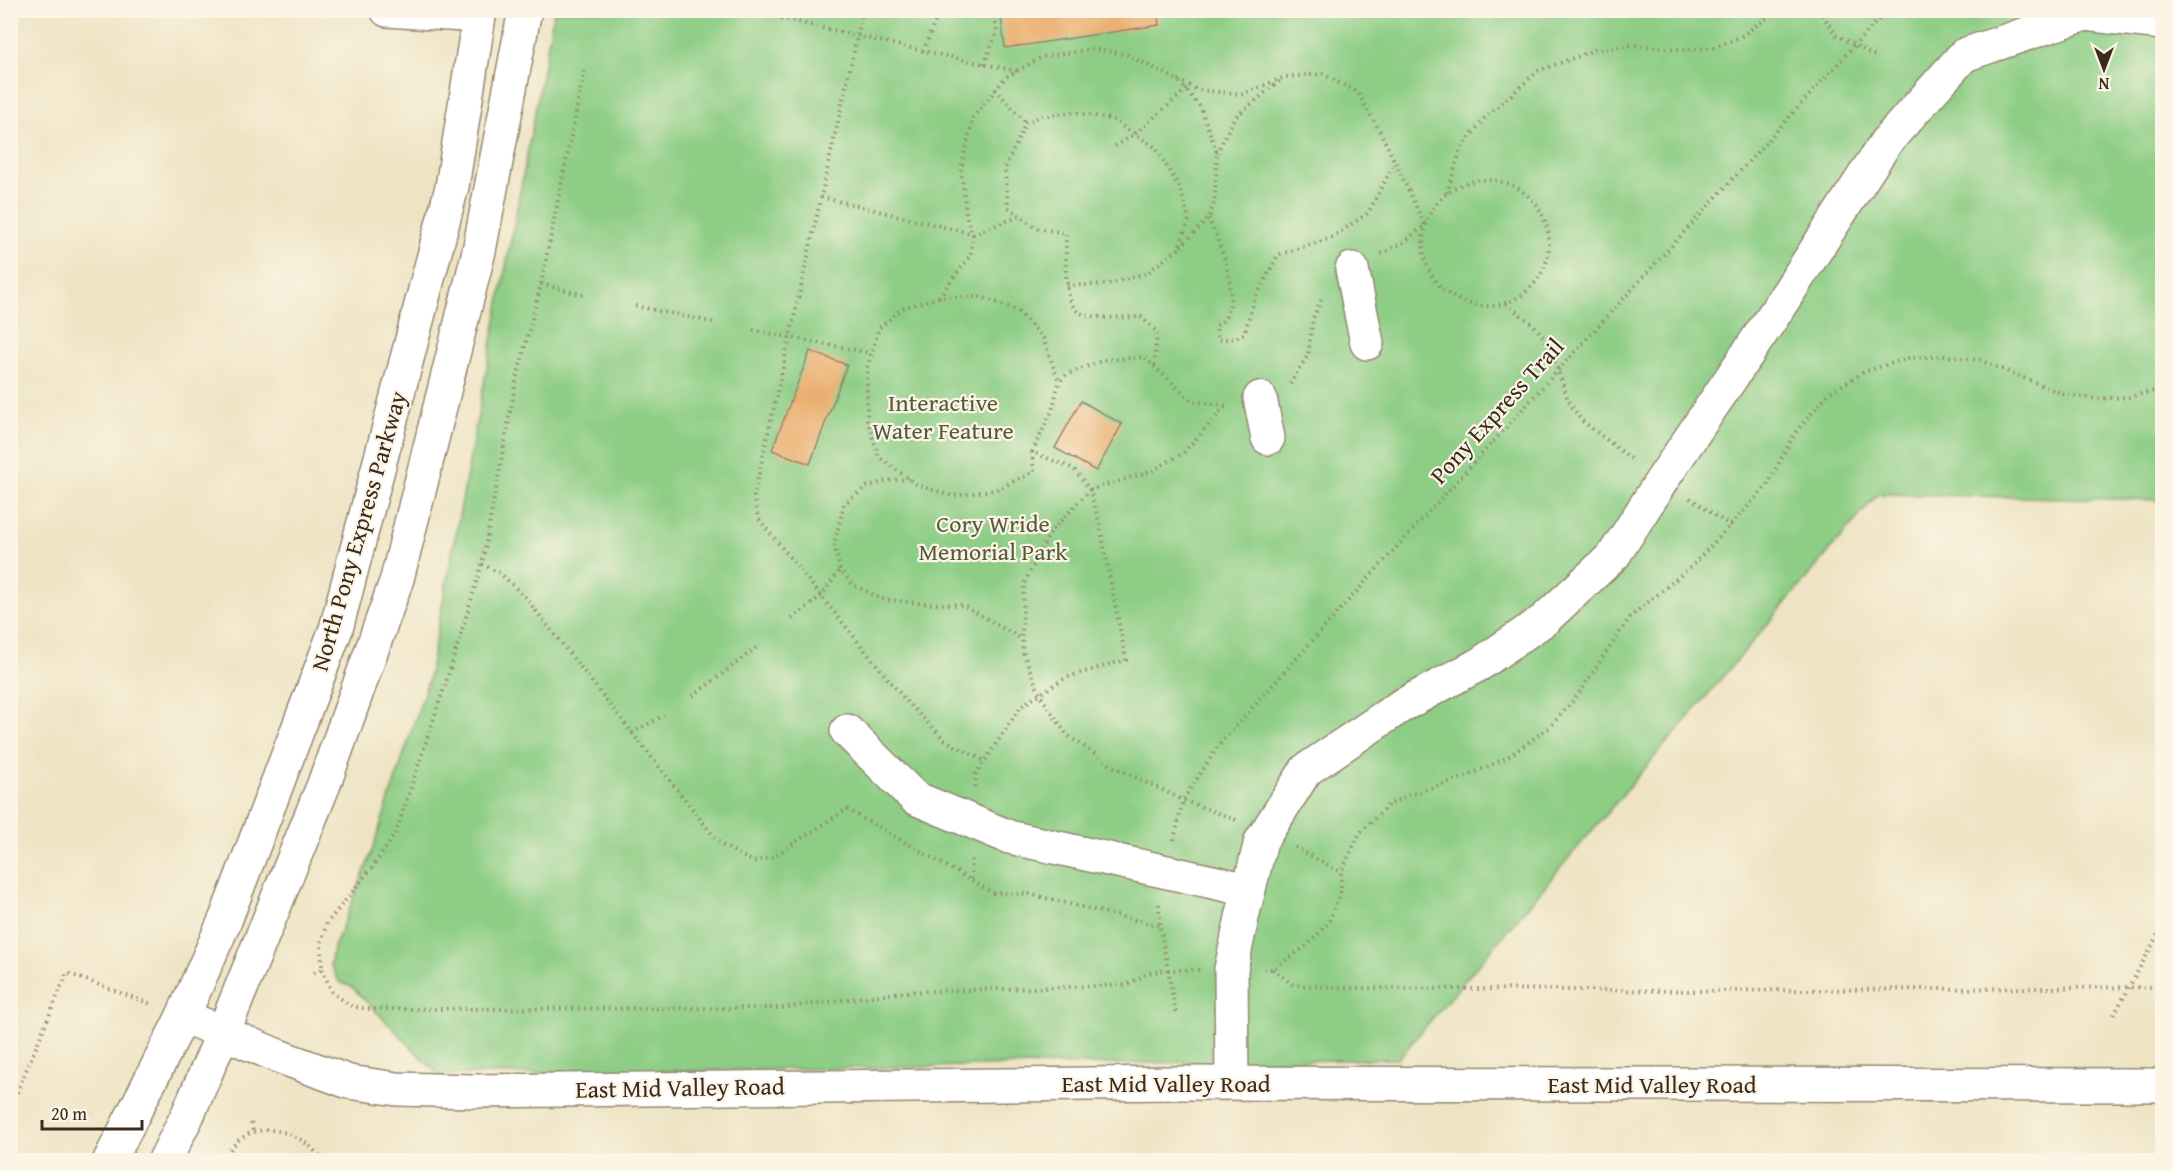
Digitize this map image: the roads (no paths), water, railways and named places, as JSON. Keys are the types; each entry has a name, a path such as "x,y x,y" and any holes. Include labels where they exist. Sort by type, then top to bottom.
{"main road":[{"path":"387,10 480,13"},
{"name":"North Pony Express Parkway","path":"165,1161 223,1033 324,784 397,579 479,251 525,10"},
{"name":"North Pony Express Parkway","path":"110,1161 183,1016 226,918 336,629 452,187 480,13"},
{"path":"1232,1083 1231,969 1249,890 1261,841 1306,770 1401,706 1480,664 1544,620 1614,555 1886,142 1964,55 2085,14 2163,23"},
{"path":"1352,269 1367,343"},
{"path":"1260,398 1268,438"},
{"path":"847,731 915,798 1009,837 1249,890"},
{"name":"East Mid Valley Road","path":"183,1016 350,1082 397,1089 472,1091 1232,1083 2163,1085"}],"park label":[{"name":"Interactive Water Feature","path":"943,417"},
{"name":"Cory Wride Memorial Park","path":"993,538"}]}
